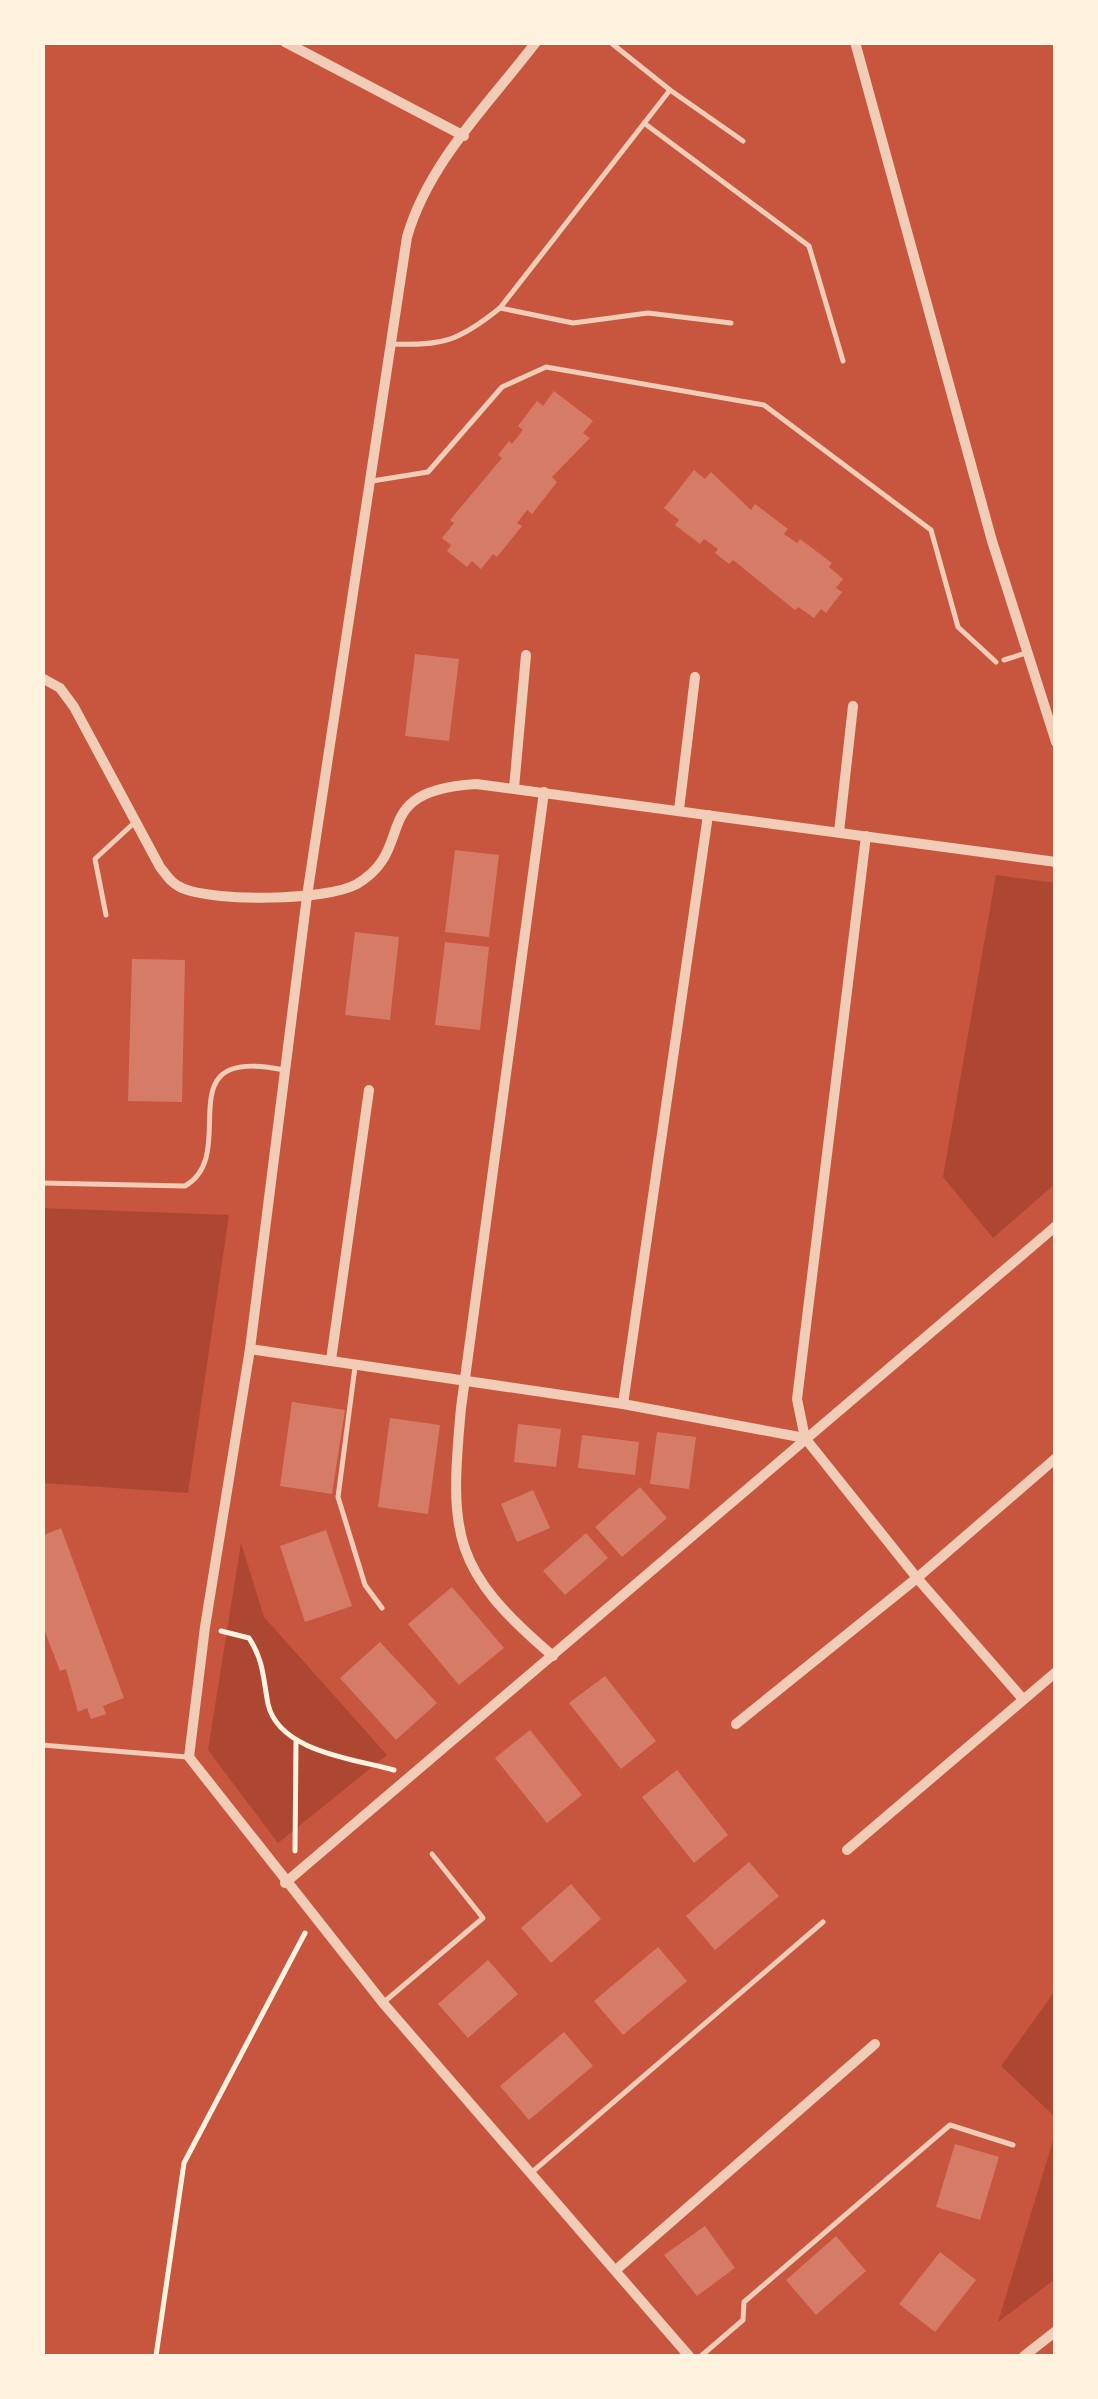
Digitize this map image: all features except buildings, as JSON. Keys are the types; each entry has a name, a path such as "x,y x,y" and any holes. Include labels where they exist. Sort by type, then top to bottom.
{"street":[{"path":"284,42 464,136"},
{"path":"536,42 432,173 418,200 407,237 307,896 250,1348 205,1626 190,1757 285,1883 384,2003 689,2356"},
{"path":"855,42 986,522 1056,742"},
{"path":"514,788 526,655"},
{"path":"679,810 695,677"},
{"path":"42,678 60,688 74,706 160,867 186,890 307,896 346,888 374,870 400,813 428,790 476,784 1056,862"},
{"path":"840,832 853,706"},
{"path":"544,792 454,1476 458,1539 465,1558 489,1592 553,1656"},
{"path":"623,1404 708,815"},
{"path":"866,836 797,1400 805,1438 917,1578 1023,1699"},
{"path":"331,1360 368,1090"},
{"path":"285,1883 1056,1226"},
{"path":"250,1348 753,1425 805,1438"},
{"path":"736,1724 917,1578 1056,1458"},
{"path":"847,1850 1056,1672"},
{"path":"617,2270 875,2044"},
{"path":"1024,2356 1056,2331"}],"lane":[{"path":"610,42 742,141"},
{"path":"391,344 443,344 464,335 500,308 670,90"},
{"path":"644,123 809,246 844,360"},
{"path":"500,308 573,323 648,313 730,323"},
{"path":"371,481 428,472 502,387 546,366 764,405 931,530 958,627 1000,661 1029,652"},
{"path":"106,915 95,859 136,821"},
{"path":"42,1183 185,1186 202,1167 220,1076 232,1066 248,1062 287,1071"},
{"path":"356,1364 338,1497 365,1585 382,1608"},
{"path":"42,1745 190,1757"},
{"path":"384,2003 483,1918 432,1854"},
{"path":"529,2174 823,1922"},
{"path":"701,2356 743,2320 744,2302 950,2125 1013,2145"}],"path":[{"path":"205,1626 249,1638 264,1660 269,1709 296,1742 411,1775"},
{"path":"294,1874 296,1742"},
{"path":"156,2356 184,2163 313,1917"}],"shaded area":[{"path":"996,875 1055,883 1056,1183 993,1238 943,1177"},
{"path":"42,1208 229,1215 188,1493 43,1483"},
{"path":"241,1543 264,1617 387,1755 278,1843 208,1750"},
{"path":"1055,1991 1055,2117 1001,2066"},
{"path":"1055,2134 1055,2279 998,2322"}]}
